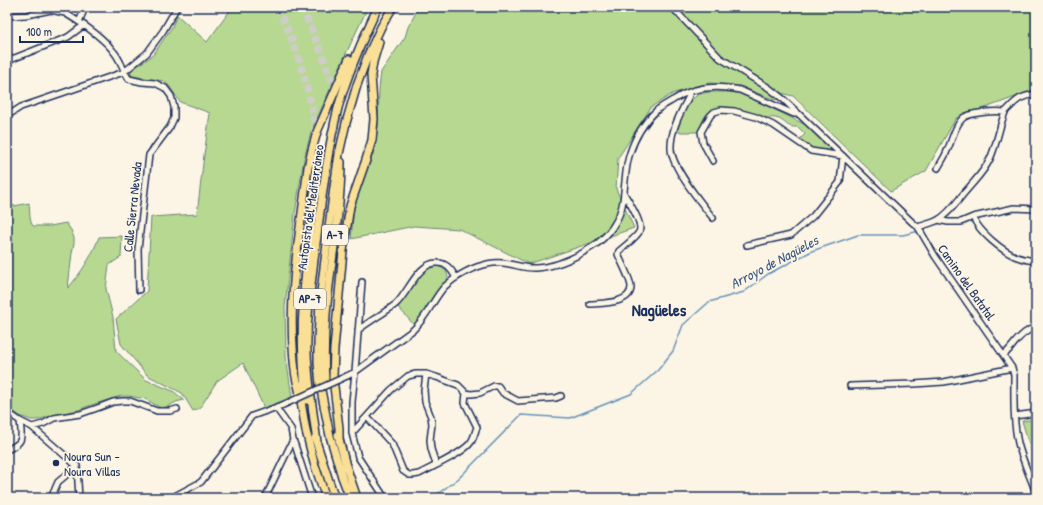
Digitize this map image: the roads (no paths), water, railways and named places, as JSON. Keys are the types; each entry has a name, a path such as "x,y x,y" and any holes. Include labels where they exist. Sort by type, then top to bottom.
{"highway":[{"name":"Autopista del Mediterráneo","path":"317,442 307,351 311,288 324,185 333,132 342,96 361,43 378,7"},
{"name":"Autopista del Mediterráneo","path":"324,399 320,384 318,340 320,300 334,187 346,123 358,85 368,55 381,27 393,7"},
{"path":"299,389 295,380 293,357 293,298 308,167 317,132 364,27 373,18"},
{"path":"339,440 334,378 334,349 343,251 350,206 372,140 374,119 372,75 373,62 386,20"},
{"name":"A-7","path":"324,399 324,335 340,194 340,155"},
{"name":"A-7","path":"316,157 316,185 304,295 302,331 303,374 307,407 311,428 317,442"},
{"path":"304,295 299,307 297,336 297,370 299,389 306,431 314,463 326,498"},
{"path":"326,314 328,328 327,353 332,404 339,440 357,498"},
{"path":"324,399 330,436 342,478 350,498"},
{"path":"317,442 335,498"}],"street":[{"path":"79,22 84,10 83,7"},
{"path":"7,116 21,107 124,72 147,53 163,31 177,7"},
{"name":"Camino del Batatal","path":"672,7 720,58 769,88 783,99 918,227 935,256 1012,368 1014,375 1015,416 1020,453 1036,493"},
{"path":"7,16 27,15 51,10 65,14 84,25 100,37 114,52 124,72"},
{"path":"7,61 68,37 84,25"},
{"name":"Calle Sierra Nevada","path":"124,72 129,79 155,83 165,88 171,96 174,107 174,118 170,127 149,155 138,249 139,290"},
{"path":"171,498 201,482 252,416 276,408 355,372 413,330 423,319 441,290 456,278 486,264 502,263 534,269 550,267 571,259 593,247 615,224 623,202 628,156 636,138 645,124 658,109 689,92 709,87 732,88 740,90 794,114 798,114"},
{"path":"689,92 689,96 674,129 671,150 675,164 691,190 713,218"},
{"path":"918,227 938,220 957,202 985,168 999,134 1005,112 1021,97 1036,94"},
{"path":"777,106 783,99"},
{"path":"713,161 703,143 701,132 710,116 714,112 721,110 734,111 756,117 773,125 811,151 843,156 840,182 813,216 791,235 747,245"},
{"path":"938,168 963,118 966,116 989,112 1005,112"},
{"path":"590,304 613,302 620,300 629,294 631,287 618,254 639,233 641,228 640,222 623,192"},
{"path":"938,220 962,222 972,217 1014,208 1036,209"},
{"path":"972,217 982,231 1010,254 1036,262"},
{"path":"358,330 397,303 424,267 431,263 444,263 451,269 456,278"},
{"path":"362,282 352,402 352,434 358,457 385,498"},
{"path":"1004,355 1024,333 1036,326"},
{"path":"850,386 944,382 1012,368"},
{"path":"352,434 391,390 408,376 416,374 426,374 436,377 458,385 466,393 471,394 480,393 494,386 498,386 503,393 518,401 556,398 561,396"},
{"path":"426,374 424,390 425,402 431,417 432,424 430,440 431,449 436,464"},
{"path":"367,417 392,444 405,473 413,476 462,451 471,443 477,427 465,403 466,393"},
{"path":"32,427 43,424 54,418 80,414 123,400 130,401 157,411 170,411 177,409"},
{"path":"276,408 291,429 293,440 312,498"},
{"path":"7,412 32,427 78,466 78,498"},
{"path":"1015,416 1036,413"},
{"path":"7,450 17,445 22,438 20,421"},
{"path":"265,498 293,440"},
{"path":"51,498 58,482 78,466"}],"waterway":[{"name":"Arroyo de Nagüeles","path":"432,498 459,478 521,415 570,418 631,394 658,370 673,351 683,325 709,302 744,292 768,274 812,251 858,235 903,235 919,231"}],"tunnel":[{"path":"277,7 293,42 305,80 315,131 316,157"},
{"path":"302,7 334,87 339,114 340,143"}],"place":[{"name":"Noura Sun - Noura Villas","path":"56,463"}],"district":[{"name":"Nagüeles","path":"659,310"}]}
